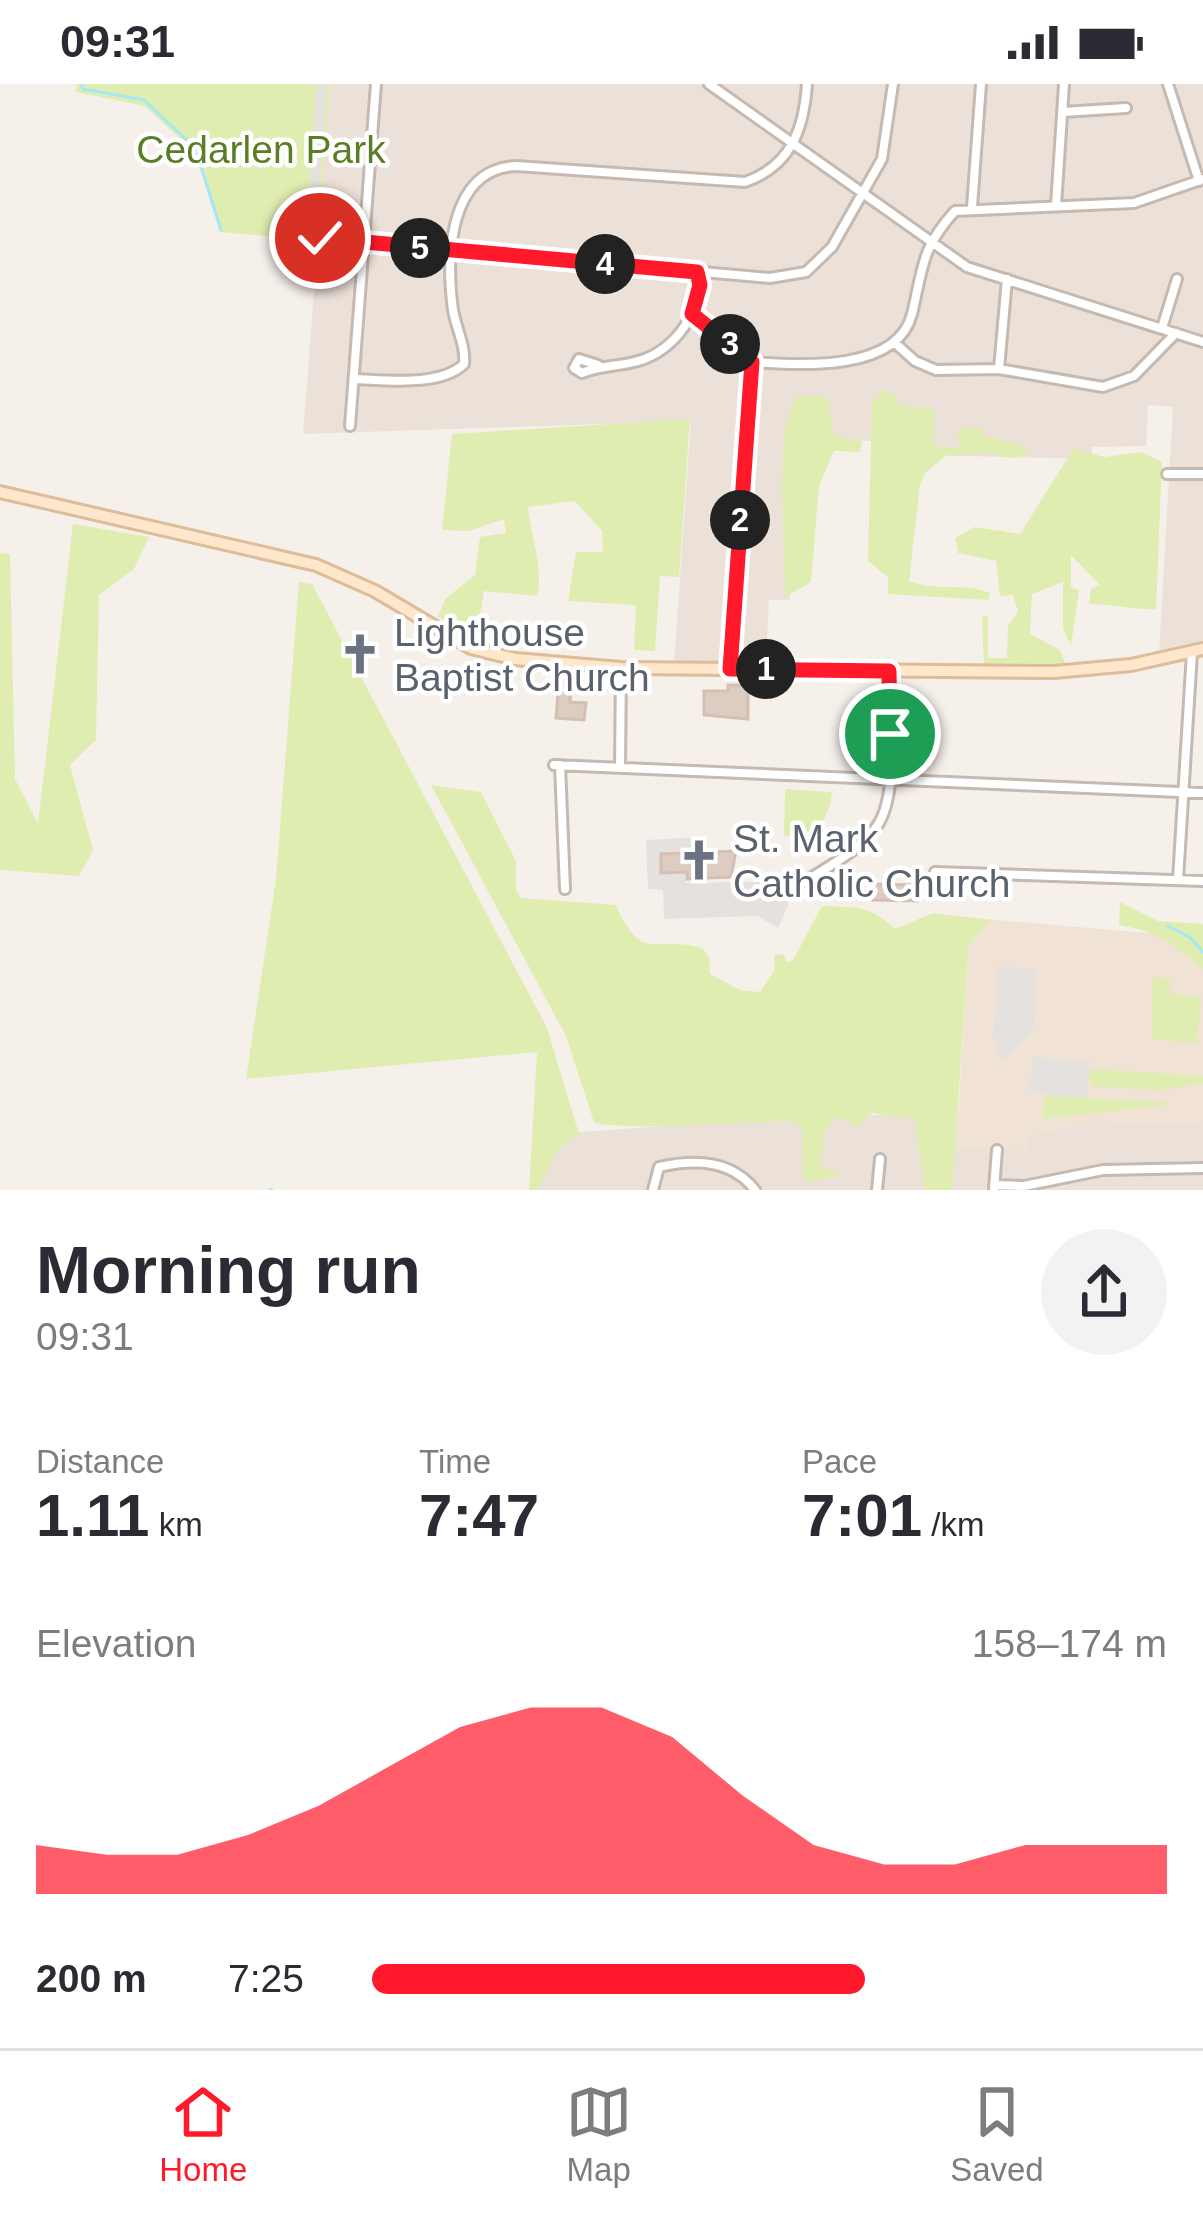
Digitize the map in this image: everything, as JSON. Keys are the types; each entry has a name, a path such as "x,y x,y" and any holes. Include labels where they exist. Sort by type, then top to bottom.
{"main road":[{"path":"0,492 299,560 372,590 489,654 621,668 1081,671 1197,650"}],"street":[{"path":"350,426 376,84"},
{"path":"709,84 967,267 1203,342"},
{"path":"355,379 424,378 461,369 466,359 452,301 454,251 463,198 481,176 499,168 736,184 769,170 793,144 803,127 807,84"},
{"path":"320,238 779,278 806,272 827,255 885,150 893,84"},
{"path":"972,208 981,84"},
{"path":"1056,206 1064,84"},
{"path":"692,314 752,362 860,359 895,343 912,314 921,260 956,211 1134,203 1201,180 1168,84"},
{"path":"1063,112 1126,108"},
{"path":"598,365 654,355 675,338 692,314 700,285 697,272"},
{"path":"999,369 1007,279"},
{"path":"1162,328 1177,279"},
{"path":"895,343 915,362 936,370 999,369 1110,386 1134,376 1176,333"},
{"path":"730,669 752,362"},
{"path":"1167,474 1203,474"},
{"path":"1178,880 1197,650"},
{"path":"620,768 621,668"},
{"path":"804,882 873,830 885,806 889,671"},
{"path":"565,889 557,765 1203,793"},
{"path":"934,872 1203,881"},
{"path":"997,1150 994,1188 1102,1170 1203,1168"},
{"path":"877,1190 880,1159"},
{"path":"653,1190 655,1171 663,1167 720,1165 741,1175 754,1190"}],"shaded area":[{"path":"317,84 327,84 316,238 306,237"},
{"path":"330,84 1203,84 1203,644 1159,653 1173,407 1148,405 1146,446 1092,447 1092,459 878,454 876,441 795,439 790,600 769,600 766,663 674,663 691,421 303,434"},
{"path":"704,837 705,852 661,854 661,873 685,874 686,883 788,881 788,906 778,928 757,916 664,919 663,890 648,889 646,840"},
{"path":"971,918 1172,935 1203,962 1203,1122 1079,1126 1029,1135 1028,1151 956,1146"},
{"path":"998,967 1037,969 1034,996 1040,1009 1035,1009 1033,1031 1006,1059 1000,1058 993,1041"},
{"path":"1033,1057 1090,1061 1087,1097 1030,1093"},
{"path":"959,1114 956,1146 1028,1150 1028,1135 1079,1126 1203,1122 1203,1190 536,1190 539,1135 803,1116"}],"green space":[{"name":"Cedarlen Park","path":"77,84 330,84 318,241 220,232 196,154 145,106 76,92"},
{"path":"883,390 895,395 898,405 934,409 933,446 962,448 957,437 964,427 983,429 986,437 1019,444 1029,452 1013,458 948,454 926,472 920,485 909,581 980,590 990,593 988,600 888,594 888,577 868,561 872,402"},
{"path":"798,396 827,396 834,436 862,441 860,452 834,451 819,486 811,582 785,597 783,461 790,412"},
{"path":"690,419 679,577 660,576 655,651 634,650 636,605 568,601 576,552 603,552 602,531 575,501 528,507 538,563 537,596 484,591 480,616 489,619 486,639 438,617 445,599 475,575 480,537 506,533 504,519 469,531 442,530 452,434"},
{"path":"1074,448 1104,457 1141,452 1162,462 1156,609 1089,604 1091,589 1100,585 1071,555 1071,587 1079,590 1071,645 1063,629 1063,582 1032,594 1030,634 1060,650 1066,665 984,666 982,617 988,616 988,658 1007,658 1008,626 1018,611 1013,595 1000,596 996,561 958,553 955,538 975,527 1020,534"},
{"path":"73,524 149,537 134,569 99,595 96,740 70,765 93,850 79,876 0,870 0,553 10,554 15,779 38,824"},
{"path":"299,582 312,584 547,1028 579,1134 560,1148 537,1190 529,1190 537,1052 246,1079 276,879"},
{"path":"431,785 481,792 516,861 516,890 521,898 616,905 625,924 642,941 702,948 709,957 710,974 740,990 760,992 774,971 775,954 784,955 787,963 793,960 822,906 870,911 895,929 933,913 992,920 969,945 952,1190 925,1190 914,1119 872,1113 857,1127 836,1116 825,1131 820,1167 843,1174 805,1183 802,1130 794,1121 657,1126 594,1122 566,1036"},
{"path":"785,789 832,792 824,819 803,833 784,836"},
{"path":"1120,902 1158,921 1203,924 1203,969 1164,940 1119,925"},
{"path":"1153,977 1168,978 1171,994 1201,997 1197,1043 1152,1039"},
{"path":"1093,1069 1203,1076 1203,1084 1159,1090 1091,1086 1091,1078 1058,1076"},
{"path":"1044,1096 1166,1102 1168,1105 1042,1119"}],"building":[{"path":"559,679 572,680 570,702 586,703 584,720 556,718"},
{"path":"728,685 748,685 748,719 704,715 704,691 728,691"},
{"name":"St. Mark Catholic Church","path":"736,851 731,877 687,879 687,872 661,873 661,854"},
{"path":"873,884 917,885 917,901 873,900"}],"waterway":[{"path":"81,84 83,89 144,100 195,148 221,230"},
{"path":"1168,926 1191,938 1203,952"}],"place":[{"name":"Lighthouse Baptist Church","path":"360,654"},
{"name":"St. Mark Catholic Church","path":"699,860"}],"route":[{"path":"320,238 697,272 700,285 692,314 752,362 730,669 889,671 890,734"}]}
